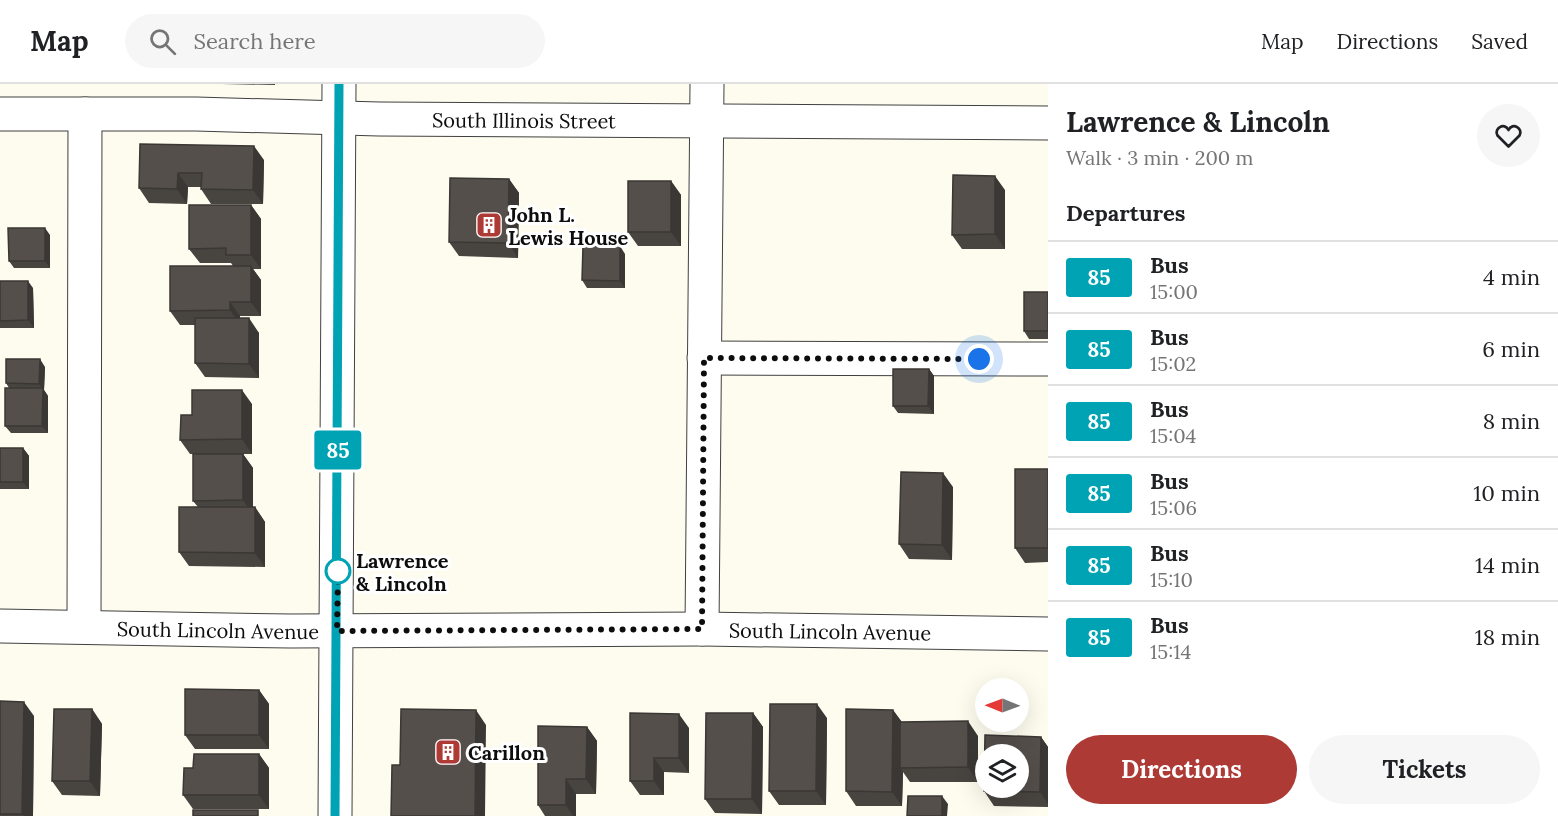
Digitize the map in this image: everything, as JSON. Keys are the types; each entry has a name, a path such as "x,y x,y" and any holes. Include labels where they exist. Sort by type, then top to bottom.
{"street":[{"path":"335,816 339,84"},
{"path":"702,629 707,84"},
{"name":"South Illinois Street","path":"0,114 1048,123"},
{"path":"84,626 85,114"},
{"path":"704,358 1048,359"},
{"name":"South Lincoln Avenue","path":"0,626 337,631 702,629 1048,634"}],"building":[{"path":"140,144 254,146 253,190 201,189 202,173 178,173 177,189 139,188"},
{"path":"953,175 995,176 995,234 952,235"},
{"name":"John L. Lewis House","path":"450,178 509,179 508,243 449,242"},
{"path":"628,181 671,181 671,232 628,232"},
{"path":"189,205 251,205 251,255 226,255 226,248 189,249"},
{"path":"8,228 45,228 45,261 9,261"},
{"path":"583,245 620,246 620,281 582,280"},
{"path":"170,266 251,266 251,302 230,302 230,310 170,311"},
{"path":"0,281 28,281 28,320 0,321"},
{"path":"1024,292 1048,292 1048,331 1024,331"},
{"path":"195,318 249,318 249,364 195,363"},
{"path":"6,359 40,359 39,384 6,383"},
{"path":"893,369 929,369 928,406 893,406"},
{"path":"5,388 43,388 42,426 5,426"},
{"path":"192,390 242,390 242,439 180,440 181,415 192,415"},
{"path":"0,448 23,448 23,482 0,482"},
{"path":"193,454 243,454 243,500 193,501"},
{"path":"1015,469 1048,469 1048,548 1015,548"},
{"path":"901,472 943,473 942,545 899,544"},
{"path":"179,507 255,507 255,553 179,552"},
{"path":"185,689 259,690 259,735 185,735"},
{"path":"0,701 24,702 22,814 0,814"},
{"path":"770,704 817,704 816,791 769,791"},
{"path":"54,709 92,709 90,781 52,781"},
{"name":"Carillon","path":"401,709 476,710 475,816 391,816 392,765 400,765"},
{"path":"846,709 893,710 892,792 846,791"},
{"path":"630,713 679,714 679,758 654,758 654,781 630,781"},
{"path":"706,713 753,713 752,799 705,799"},
{"path":"968,721 968,767 900,768 900,722"},
{"path":"538,726 587,727 586,779 566,779 566,805 538,805"},
{"path":"985,735 1041,737 1040,792 1029,792 1029,744 985,744"},
{"path":"194,754 259,754 259,795 183,795 184,768 193,768"},
{"path":"908,796 942,796 942,816 907,816"},
{"path":"193,810 258,810 258,816 193,816"}],"bus line":[{"name":"85","path":"335,816 339,84"}],"place":[{"name":"John L. Lewis House","path":"489,225"},
{"name":"Lawrence & Lincoln","path":"338,571"},
{"name":"Carillon","path":"448,752"}],"route":[{"path":"338,571 337,631 702,629 704,358 979,359"}]}
